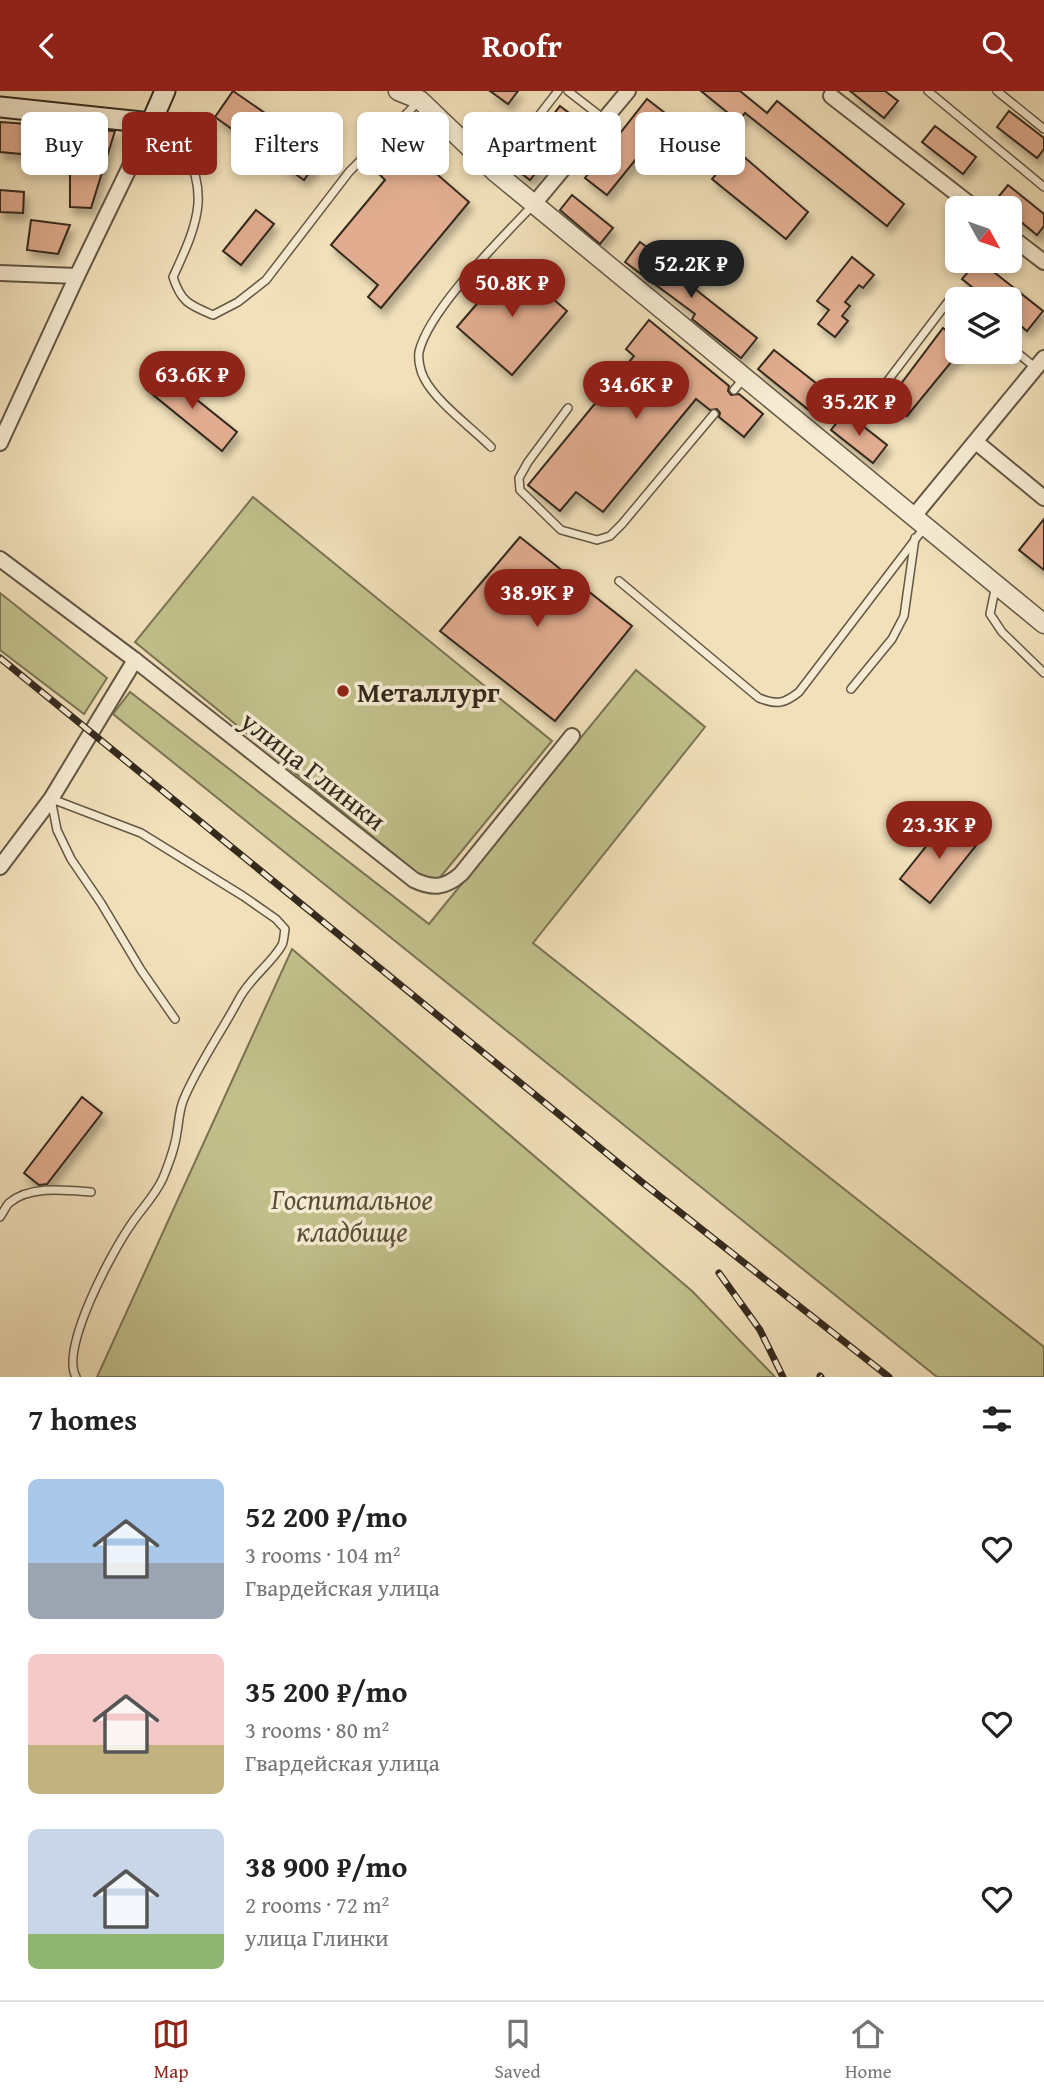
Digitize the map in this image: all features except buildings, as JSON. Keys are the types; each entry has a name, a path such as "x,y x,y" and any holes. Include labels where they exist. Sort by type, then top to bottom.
{"main road":[{"path":"156,112 165,91"},
{"path":"0,107 122,120"}],"street":[{"path":"398,91 419,96 463,140"},
{"path":"610,112 628,91"},
{"path":"832,93 960,196"},
{"path":"0,443 127,175"},
{"path":"498,175 739,384 1044,624"},
{"path":"533,205 558,175"},
{"path":"1022,244 1042,256"},
{"path":"0,273 77,276"},
{"path":"918,526 976,442 1040,363"},
{"path":"976,442 1044,498"},
{"name":"улица Глинки","path":"0,559 135,660 414,880 428,887 451,883 461,874 572,736"},
{"path":"0,867 51,799 135,660"}],"lane":[{"path":"542,112 558,91"},
{"path":"568,91 595,112"},
{"path":"928,91 1044,187"},
{"path":"997,91 1044,129"},
{"path":"195,175 198,205 187,247 173,277 178,293 189,305 213,315 238,302 266,280 349,172 419,96"},
{"path":"491,447 438,397 423,377 418,355 425,335 441,310 533,205"},
{"path":"870,404 945,306"},
{"path":"1022,353 1040,363"},
{"path":"568,408 528,462 519,478 520,490 561,530 597,540 610,536 622,524 714,414"},
{"path":"619,582 759,698 774,704 786,702 799,692 918,526"},
{"path":"851,689 892,639 904,616 918,526"},
{"path":"996,584 990,614 1002,632 1044,673"},
{"path":"51,799 57,830 71,859 175,1019"},
{"path":"51,799 141,833 243,895 276,919 285,929 283,944 246,986 185,1098 178,1118 172,1154 162,1180 130,1226 102,1277 78,1331 73,1352 73,1371 76,1377"},
{"path":"0,1217 9,1203 28,1193 60,1189 91,1192"}],"green space":[{"name":"Металлург","path":"253,497 552,741 433,886 135,642"},
{"path":"0,593 107,678 84,714 0,650"},
{"path":"636,670 705,727 533,943 1044,1347 1044,1377 937,1377 113,714 130,692 429,924"},
{"name":"Госпитальное кладбище","path":"292,949 692,1291 775,1377 97,1377"}],"railway":[{"path":"0,658 643,1183 889,1377"},
{"path":"719,1273 760,1330 783,1377"}],"place":[{"name":"Металлург","path":"343,691"}]}
